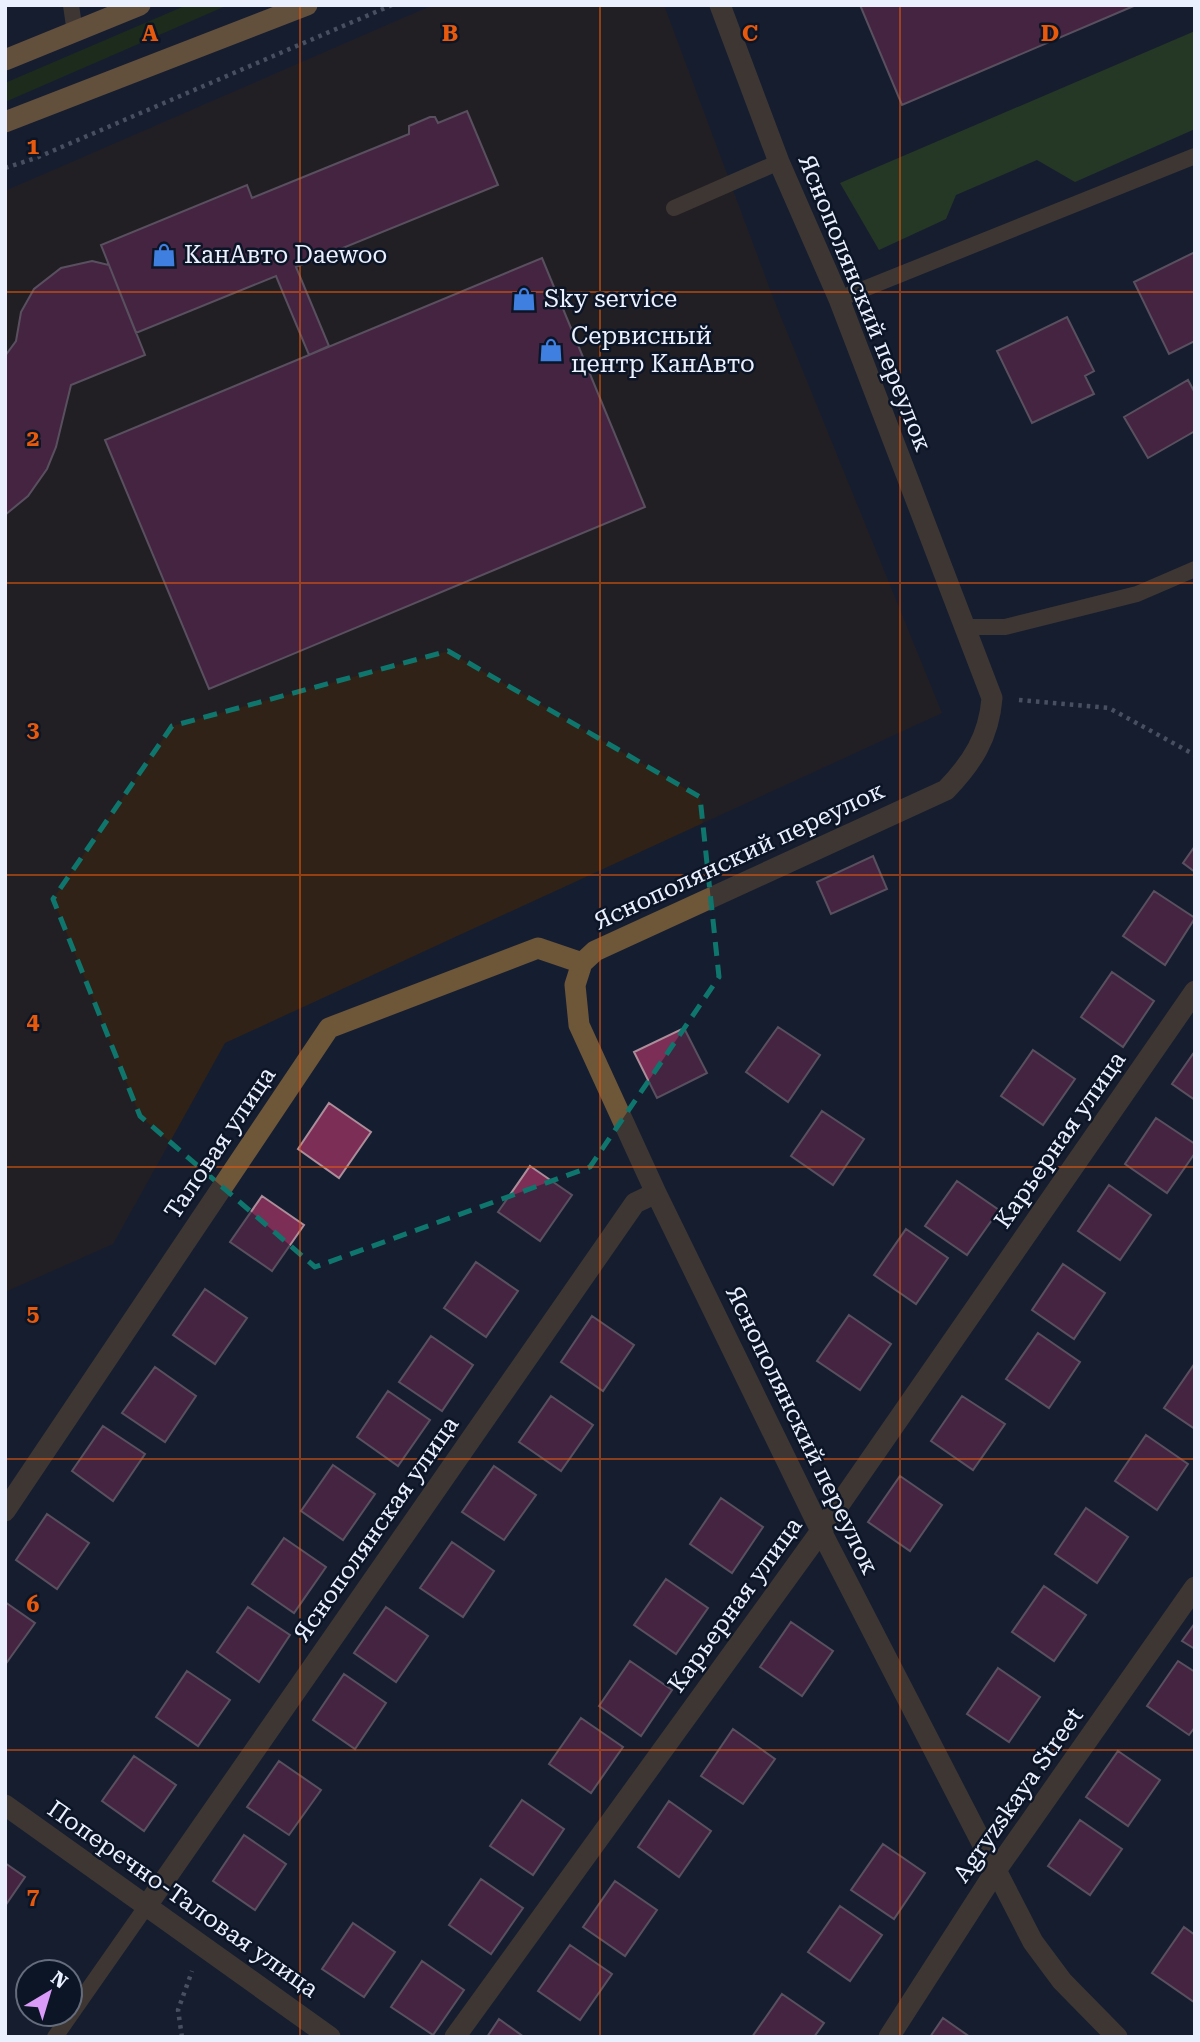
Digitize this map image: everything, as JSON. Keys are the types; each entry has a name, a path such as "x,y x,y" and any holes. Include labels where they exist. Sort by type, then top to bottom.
{"main road":[{"path":"5,60 140,5"},
{"path":"5,122 307,5"}],"street":[{"name":"Яснополянский переулок","path":"720,5 779,162 839,299 992,698 990,718 982,742 968,768 946,790 595,951 582,963 575,985 579,1025 656,1193 821,1531 998,1869 1033,1942 1062,1981 1117,2037"},
{"name":"Таловая улица","path":"5,1511 329,1028 538,948 582,963"},
{"name":"Карьерная улица","path":"455,2037 821,1531 1195,991"},
{"name":"Яснополянская улица","path":"148,1904 635,1203 656,1193"},
{"name":"Agryzskaya Street","path":"889,2037 998,1869 1195,1587"},
{"name":"Поперечно-Таловая улица","path":"5,1805 148,1904 330,2037"}],"lane":[{"path":"71,5 75,33"},
{"path":"839,299 1195,156"},
{"path":"674,208 779,162"},
{"path":"965,627 1005,627 1137,594 1195,569"},
{"path":"55,2037 148,1904"}],"path":[{"path":"5,168 36,158 392,5"},
{"path":"992,698 1109,708 1195,755"},
{"path":"183,2037 178,2010 202,1943"}],"highlighted area":[{"path":"448,651 700,797 719,977 590,1167 315,1267 140,1116 53,899 172,726"}],"shaded area":[{"path":"433,5 664,5 774,300 942,713 225,1043 113,1244 5,1292 5,191"}],"green space":[{"path":"187,5 228,5 5,102 5,83"},
{"path":"1195,31 1195,129 1075,182 1037,160 956,195 946,219 879,250 840,183"}],"building":[{"path":"860,5 1136,5 902,105"},
{"path":"467,111 498,185 296,267 329,346 309,355 276,276 136,333 101,245 247,185 252,198 409,134 409,126 430,117 435,117 438,123"},
{"path":"1195,252 1195,341 1169,354 1134,282"},
{"path":"542,258 645,507 209,689 105,440"},
{"path":"92,261 109,265 145,355 71,385 56,447 47,469 28,496 5,515 5,356 16,341 21,312 34,289 61,268"},
{"path":"1067,317 1094,371 1085,376 1094,394 1032,423 997,351"},
{"path":"1188,380 1195,393 1195,431 1148,458 1124,417"},
{"path":"1195,846 1195,872 1183,863"},
{"path":"873,856 887,889 831,914 817,882"},
{"path":"1154,891 1195,918 1165,965 1123,936"},
{"path":"1112,972 1154,1001 1123,1047 1081,1017"},
{"path":"778,1027 820,1055 788,1102 746,1072"},
{"path":"684,1028 707,1073 657,1098 634,1052"},
{"path":"1033,1050 1075,1079 1043,1125 1001,1096"},
{"path":"1195,1051 1195,1100 1172,1084"},
{"path":"329,1103 371,1132 339,1178 298,1149"},
{"path":"822,1111 864,1139 833,1185 791,1156"},
{"path":"1156,1118 1195,1144 1195,1153 1167,1193 1125,1164"},
{"path":"530,1166 572,1195 540,1241 498,1212"},
{"path":"957,1181 999,1210 967,1255 925,1226"},
{"path":"1109,1185 1151,1215 1120,1260 1078,1231"},
{"path":"262,1196 304,1225 272,1271 230,1242"},
{"path":"906,1229 948,1258 916,1304 874,1275"},
{"path":"476,1262 518,1291 486,1337 444,1308"},
{"path":"1063,1264 1105,1293 1074,1339 1032,1310"},
{"path":"205,1289 247,1318 215,1364 173,1335"},
{"path":"849,1315 891,1344 860,1390 817,1361"},
{"path":"592,1316 634,1345 603,1391 561,1362"},
{"path":"1038,1333 1080,1362 1049,1408 1006,1379"},
{"path":"431,1336 473,1365 442,1411 399,1382"},
{"path":"1195,1363 1195,1429 1164,1408"},
{"path":"155,1367 196,1396 165,1442 122,1413"},
{"path":"388,1391 430,1420 398,1466 357,1437"},
{"path":"551,1396 593,1425 561,1471 519,1442"},
{"path":"962,1396 1005,1424 973,1470 931,1441"},
{"path":"103,1426 145,1454 113,1501 72,1471"},
{"path":"1146,1435 1188,1464 1157,1510 1115,1481"},
{"path":"333,1465 375,1494 343,1540 301,1511"},
{"path":"494,1466 536,1495 504,1540 462,1512"},
{"path":"900,1476 942,1505 910,1551 868,1522"},
{"path":"721,1498 763,1527 732,1573 690,1544"},
{"path":"1086,1508 1128,1537 1097,1583 1055,1554"},
{"path":"47,1514 89,1543 57,1589 16,1560"},
{"path":"284,1538 326,1567 294,1613 252,1584"},
{"path":"452,1542 494,1571 463,1617 420,1588"},
{"path":"666,1579 708,1608 676,1654 634,1625"},
{"path":"1044,1586 1086,1615 1054,1661 1012,1632"},
{"path":"5,1602 35,1623 5,1665"},
{"path":"248,1607 290,1635 259,1682 217,1652"},
{"path":"386,1607 428,1636 396,1682 354,1653"},
{"path":"791,1622 833,1651 802,1696 760,1667"},
{"path":"1195,1623 1195,1649 1182,1641"},
{"path":"630,1661 672,1690 641,1736 599,1706"},
{"path":"1178,1661 1195,1672 1195,1727 1189,1735 1147,1706"},
{"path":"998,1668 1040,1697 1009,1742 967,1714"},
{"path":"187,1671 230,1700 198,1746 156,1717"},
{"path":"344,1674 386,1703 355,1749 313,1720"},
{"path":"581,1718 623,1747 591,1793 549,1764"},
{"path":"733,1729 775,1759 743,1804 701,1776"},
{"path":"1118,1751 1160,1780 1128,1826 1086,1797"},
{"path":"134,1756 176,1785 144,1831 102,1801"},
{"path":"279,1761 321,1790 289,1835 247,1807"},
{"path":"522,1800 564,1829 533,1875 490,1846"},
{"path":"669,1801 711,1831 679,1877 638,1847"},
{"path":"1080,1820 1122,1849 1090,1895 1048,1866"},
{"path":"244,1835 286,1864 255,1910 213,1881"},
{"path":"883,1844 925,1873 894,1919 851,1890"},
{"path":"5,1863 25,1877 5,1906"},
{"path":"481,1879 523,1908 491,1954 449,1925"},
{"path":"615,1881 657,1910 625,1956 583,1927"},
{"path":"840,1906 882,1935 850,1981 808,1952"},
{"path":"353,1923 395,1952 364,1997 322,1969"},
{"path":"1184,1927 1195,1935 1194,2002 1152,1973"},
{"path":"570,1945 612,1974 580,2020 538,1991"},
{"path":"422,1961 464,1990 433,2035 391,2007"},
{"path":"782,1994 824,2023 814,2037 752,2037"},
{"path":"943,2018 970,2037 930,2037"},
{"path":"499,2019 524,2037 487,2037"}],"place":[{"name":"КанАвто Daewoo","path":"164,255"},
{"name":"Sky service","path":"524,299"},
{"name":"Сервисный центр КанАвто","path":"551,350"}]}
